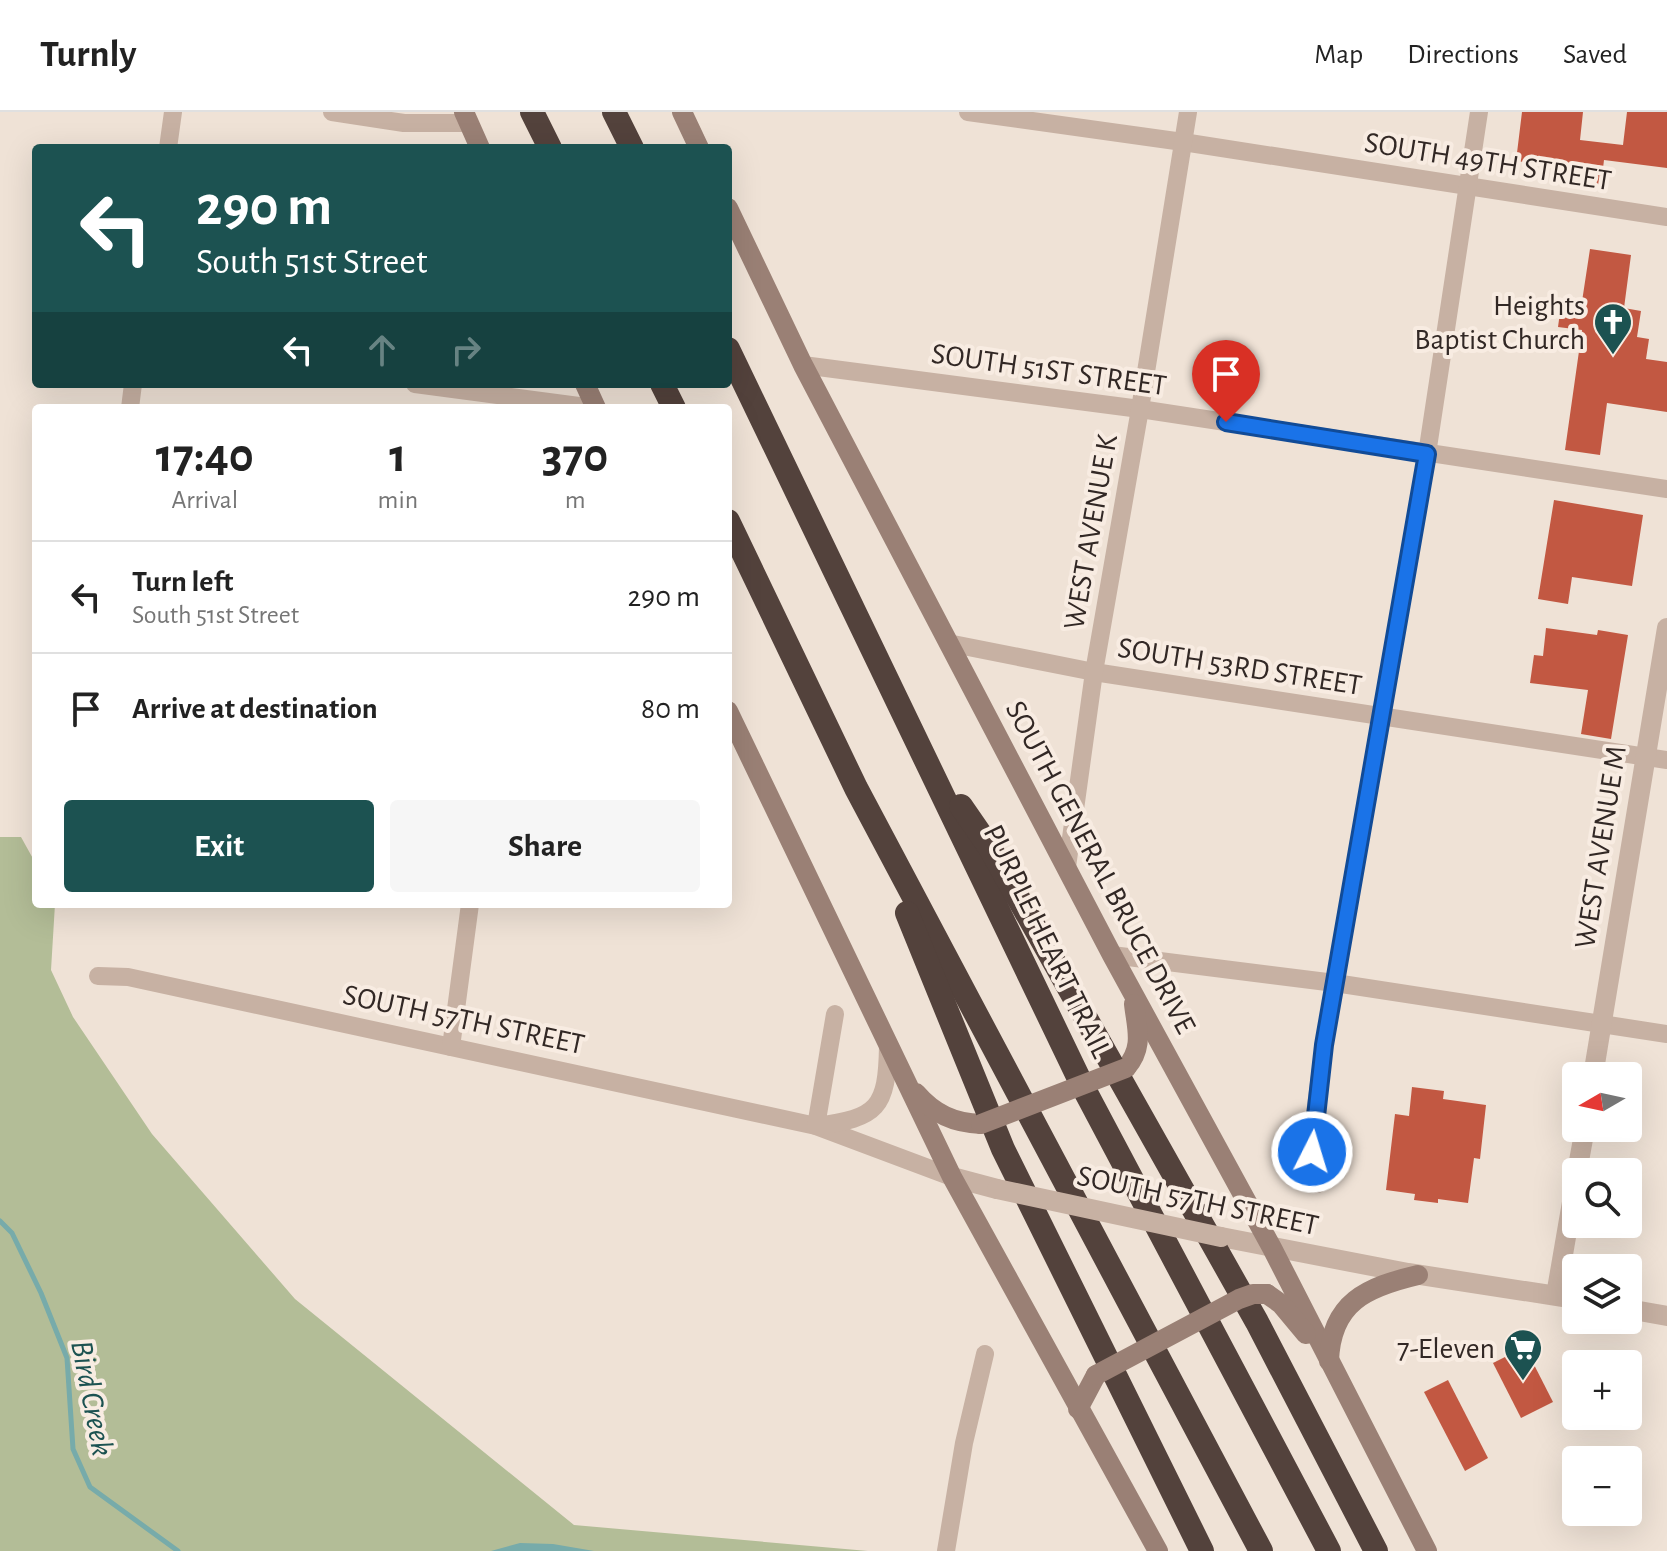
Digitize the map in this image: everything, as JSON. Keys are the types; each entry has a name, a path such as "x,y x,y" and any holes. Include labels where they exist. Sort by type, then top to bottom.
{"highway":[{"path":"532,112 548,144"},
{"path":"614,112 630,144"},
{"name":"PURPLE HEART TRAIL","path":"732,357 1083,1087 1329,1551"},
{"path":"732,529 856,788 1261,1551"},
{"path":"921,750 990,848 1257,1322 1376,1551"},
{"path":"856,788 1003,1149 1202,1551"}],"main road":[{"path":"682,112 697,144"},
{"path":"466,117 478,144"},
{"name":"SOUTH GENERAL BRUCE DRIVE","path":"732,216 803,365 1112,955 1272,1248 1427,1551"},
{"path":"732,719 952,1177 1158,1551"},
{"path":"903,1078 932,1111 964,1123 981,1124 1126,1068 1135,1057 1139,1043 1133,994"},
{"path":"1329,1361 1329,1341 1338,1318 1351,1302 1377,1287 1418,1275"},
{"path":"1078,1409 1096,1375 1253,1294 1267,1294 1281,1304 1329,1361"}],"street":[{"path":"169,144 173,112"},
{"path":"332,112 404,123 466,117"},
{"name":"SOUTH 49TH STREET","path":"968,112 1667,217"},
{"name":"WEST AVENUE K","path":"1067,867 1094,672 1188,112"},
{"path":"1318,1184 1312,1137 1335,983 1427,454 1479,112"},
{"name":"SOUTH 51ST STREET","path":"803,365 1140,409 1667,489"},
{"path":"445,388 565,404"},
{"name":"WEST AVENUE M","path":"1595,1062 1667,628"},
{"name":"SOUTH 53RD STREET","path":"948,643 1094,672 1667,760"},
{"path":"451,1047 469,908"},
{"path":"1112,955 1335,983 1667,1034"},
{"name":"SOUTH 57TH STREET","path":"98,976 128,977 816,1126 952,1177 997,1189 1272,1248 1418,1275 1562,1296"},
{"path":"816,1126 835,1014"},
{"name":"SOUTH 57TH STREET","path":"816,1126 853,1121 881,1101 886,1087 888,1046"},
{"path":"1642,1312 1667,1316"},
{"path":"946,1551 964,1443 985,1354"}],"green space":[{"path":"0,837 21,837 32,857 32,908 55,908 51,970 73,1017 152,1134 295,1299 574,1525 868,1551 0,1551"}],"water":[{"path":"520,1543 553,1544 594,1551 491,1551"}],"building":[{"path":"1522,112 1583,112 1580,140 1623,145 1627,112 1667,112 1667,168 1604,160 1601,185 1573,182 1575,168 1516,161"},
{"name":"Heights Baptist Church","path":"1590,249 1631,255 1624,308 1641,311 1637,337 1649,339 1646,359 1667,362 1667,412 1607,403 1600,455 1565,450 1582,330 1558,327 1561,305 1581,308"},
{"path":"1554,500 1643,515 1632,586 1572,577 1568,604 1538,599"},
{"path":"1546,628 1597,635 1598,630 1628,635 1611,739 1581,734 1588,690 1530,683 1534,655 1543,656"},
{"path":"1412,1087 1444,1091 1443,1099 1486,1105 1480,1159 1474,1158 1468,1203 1414,1200 1415,1194 1386,1190 1395,1114 1409,1116"},
{"name":"7-Eleven","path":"1525,1347 1553,1402 1521,1418 1493,1363"},
{"name":"7-Eleven","path":"1448,1380 1488,1458 1465,1471 1424,1392"}],"waterway":[{"name":"Bird Creek","path":"0,1221 12,1233 67,1358 73,1449 90,1487 178,1551"}],"place":[{"name":"Heights Baptist Church","path":"1613,356"},
{"name":"7-Eleven","path":"1523,1382"}],"route":[{"path":"1226,422 1427,454 1324,1045 1312,1152"}]}
